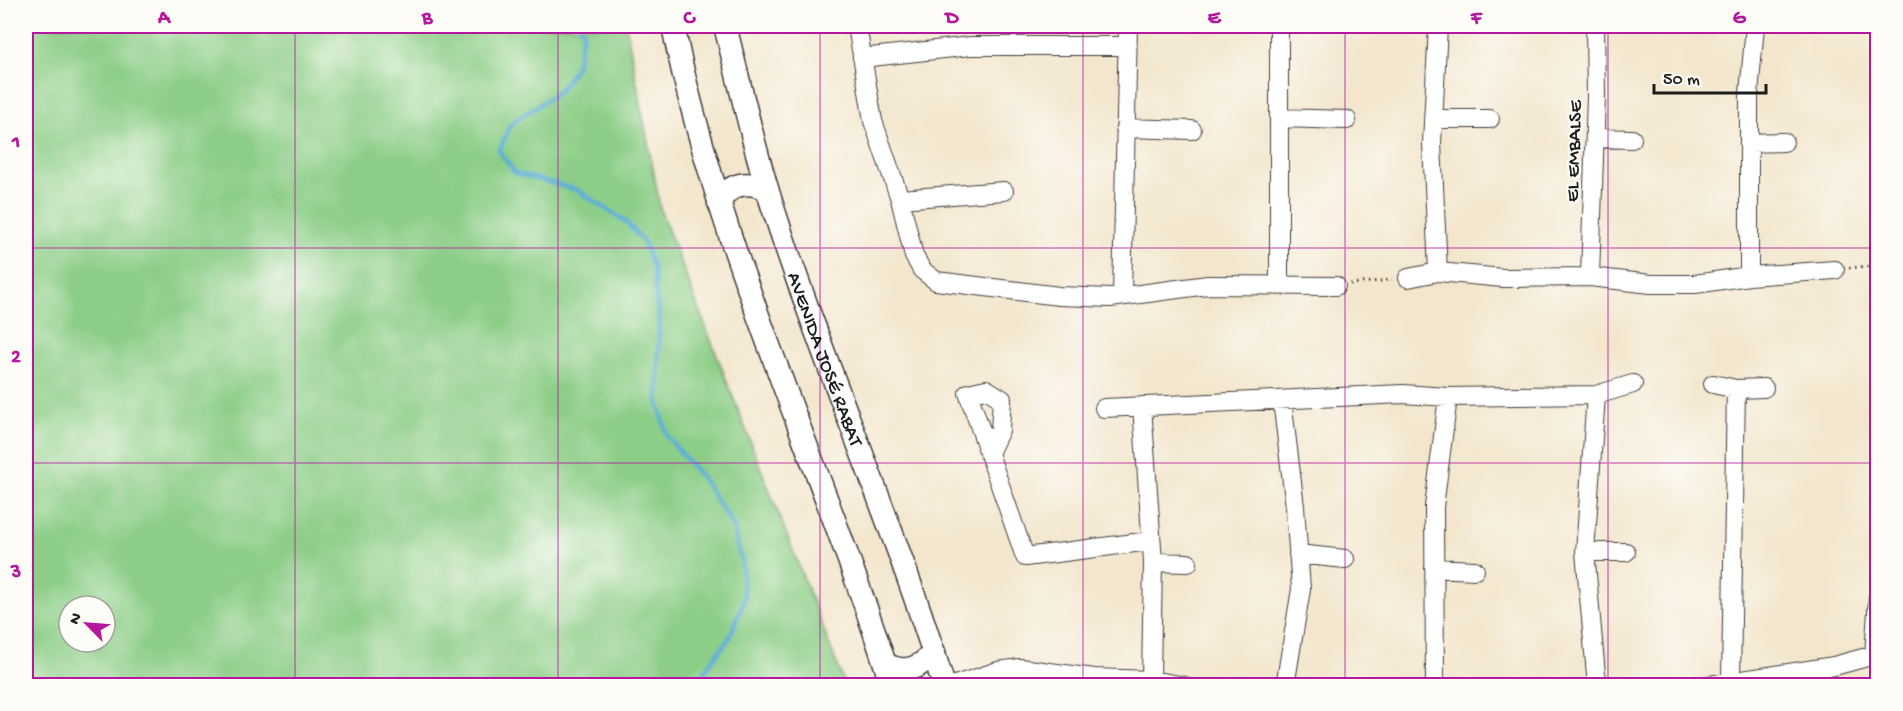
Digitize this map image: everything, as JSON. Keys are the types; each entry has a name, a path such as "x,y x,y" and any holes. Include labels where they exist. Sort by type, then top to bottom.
{"street":[{"path":"673,26 705,158 719,203 751,298 889,675 897,669 914,668 934,652"},
{"name":"AVENIDA JOSÉ RABAT","path":"725,26 767,189 800,289 934,652 944,686"},
{"path":"857,26 873,121 900,199 914,256 922,270 936,281 1059,296 1110,298 1208,285 1336,286"},
{"path":"1122,295 1128,26"},
{"path":"1279,26 1279,285"},
{"path":"1438,26 1433,119 1438,272"},
{"name":"EL EMBALSE","path":"1590,278 1595,138 1595,26"},
{"path":"1749,276 1749,144 1755,26"},
{"path":"862,58 971,46 1126,46"},
{"path":"1279,118 1347,120"},
{"path":"1433,119 1490,119"},
{"path":"1125,128 1192,130"},
{"path":"1595,138 1632,139"},
{"path":"1749,144 1784,142"},
{"path":"719,203 727,192 739,184 754,184 767,189"},
{"path":"900,199 1004,191"},
{"path":"1408,278 1438,272 1503,278 1590,278 1651,284 1695,284 1749,276 1835,270"},
{"path":"1104,408 1403,394 1448,397 1596,395 1633,384"},
{"path":"1713,384 1736,389 1764,388"},
{"path":"1731,679 1736,389"},
{"path":"1596,395 1585,552 1597,686"},
{"path":"1435,686 1434,507 1448,397"},
{"path":"1282,400 1301,589 1285,686"},
{"path":"1142,406 1153,562 1151,680"},
{"path":"989,453 1025,557 1150,541"},
{"path":"1585,552 1626,552"},
{"path":"1298,554 1345,559"},
{"path":"1153,562 1188,563"},
{"path":"1434,568 1475,570"},
{"path":"1703,686 1731,679 1834,666 1876,655 1878,597"},
{"path":"952,686 998,671 1020,668 1088,682 1151,680 1185,686"}],"path":[{"path":"1835,270 1878,265"},
{"path":"1336,286 1408,278"}],"green space":[{"path":"26,26 626,26 661,212 845,685 26,685"}],"waterway":[{"path":"580,26 583,33 576,67 559,91 511,124 499,151 515,173 577,190 625,221 643,241 653,268 659,321 658,401 667,436 702,478 732,524 742,563 744,600 729,639 709,664 699,686"}]}
